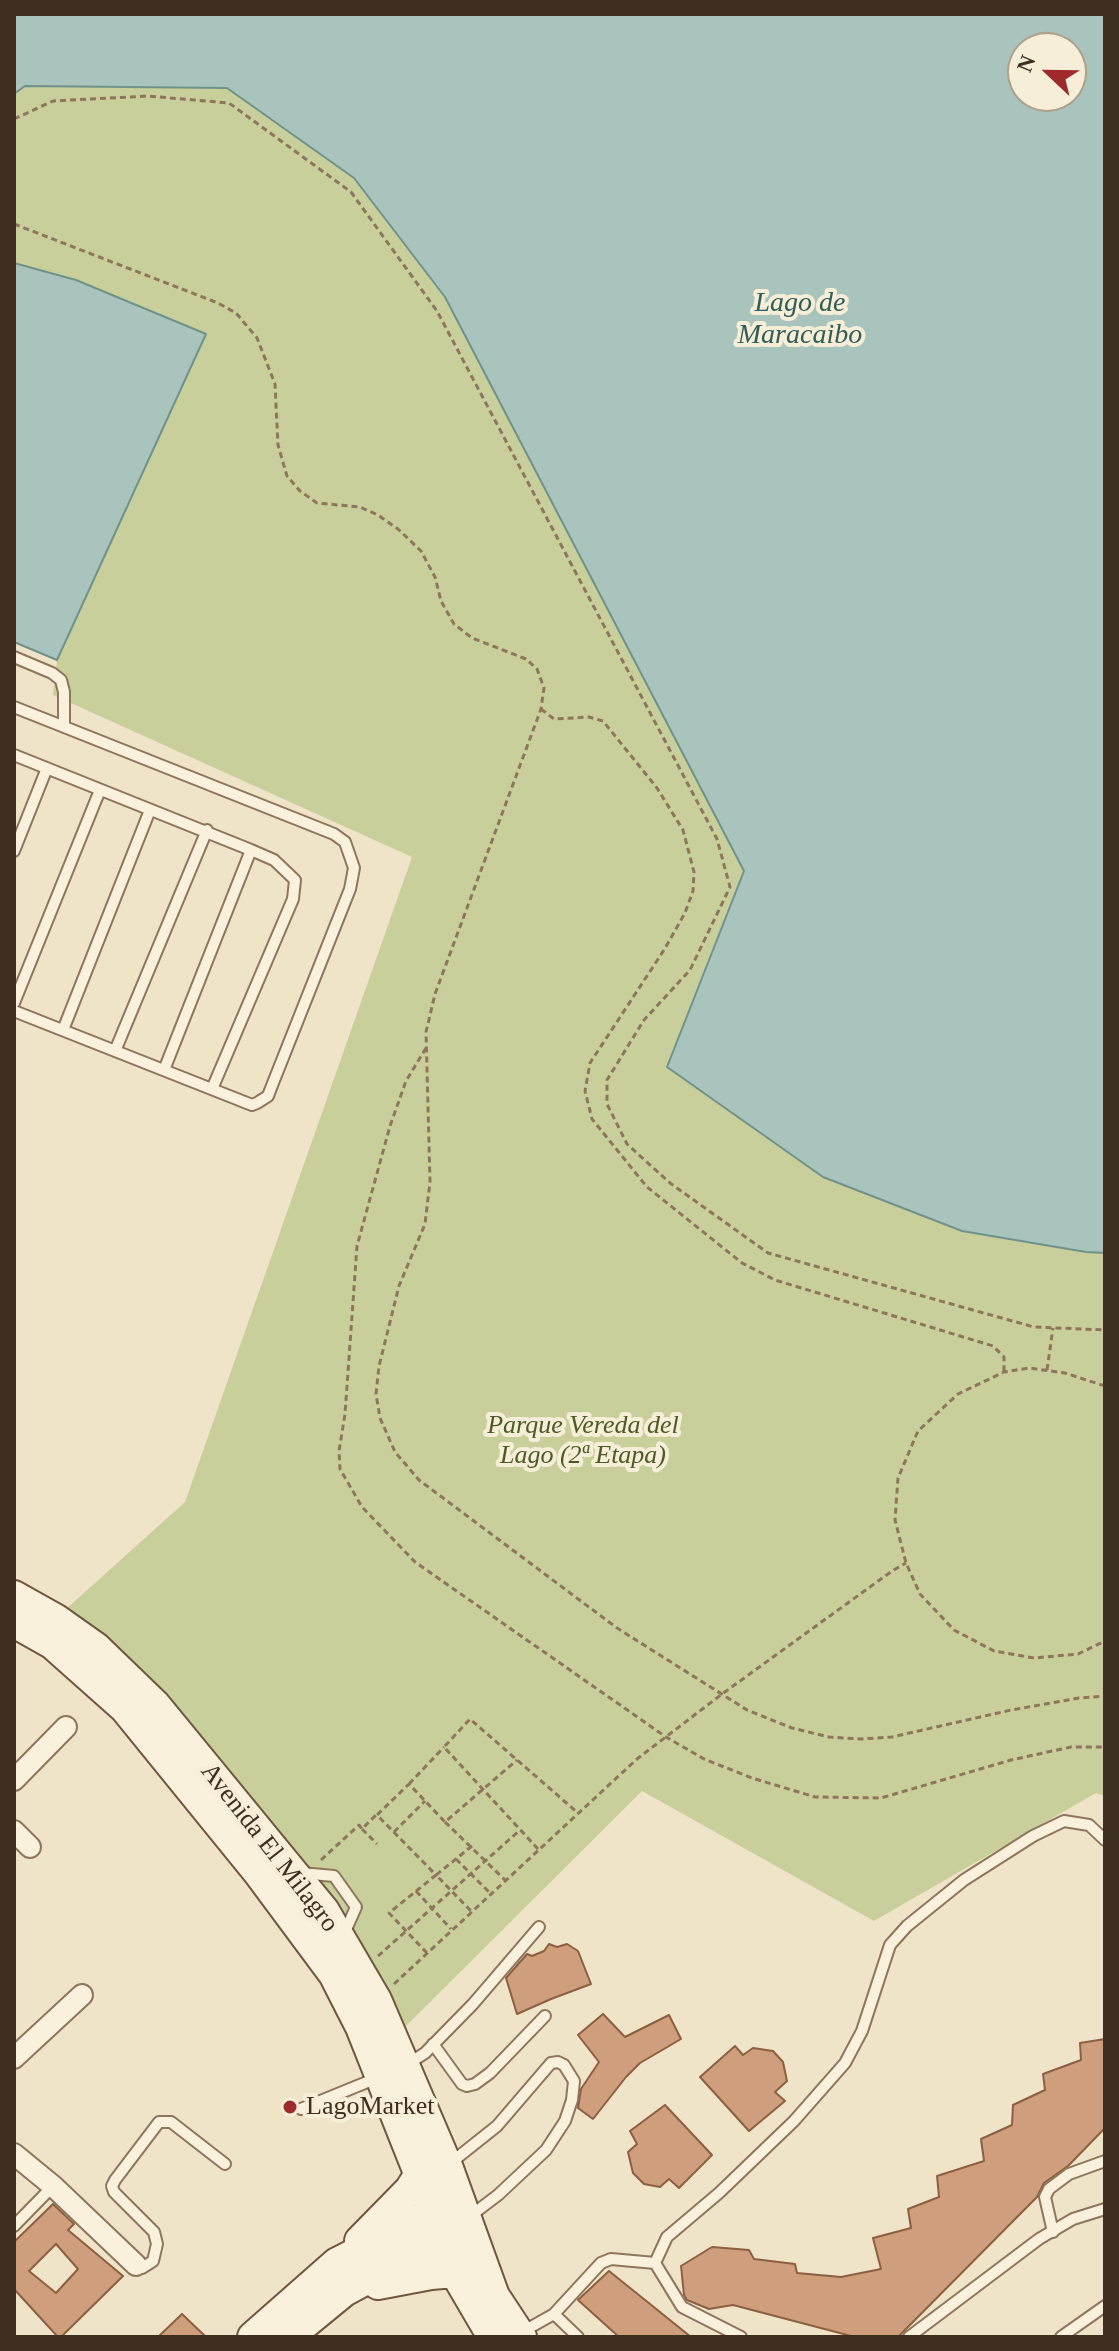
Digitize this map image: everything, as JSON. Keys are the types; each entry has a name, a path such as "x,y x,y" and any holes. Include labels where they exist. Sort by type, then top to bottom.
{"main road":[{"name":"Avenida El Milagro","path":"14,1596 55,1619 96,1648 155,1705 299,1872 376,2000 392,2072 451,2218 494,2296 511,2336"},
{"name":"Avenida El Milagro","path":"14,1622 53,1644 125,1708 240,1850 334,1974 361,2027 392,2072"},
{"path":"292,2336 410,2190 433,2170"},
{"name":"Avenida El Milagro","path":"451,2218 455,2272 511,2336"},
{"path":"253,2337 341,2277 451,2218"},
{"path":"341,2277 408,2278 455,2272"}],"street":[{"path":"14,1780 66,1727"},
{"path":"14,1831 30,1847"},
{"path":"14,2058 82,1995"},
{"path":"14,2154 53,2186 136,2265"}],"lane":[{"path":"14,657 61,680 64,727"},
{"path":"14,707 334,834 345,842 354,868 350,889 268,1096 252,1105 14,1011"},
{"path":"14,755 207,830 274,860 295,880 293,899 212,1089"},
{"path":"14,851 47,768"},
{"path":"14,1003 100,790"},
{"path":"63,1030 150,810"},
{"path":"115,1051 207,830"},
{"path":"164,1070 251,850"},
{"path":"655,2263 667,2237 719,2193 794,2121 845,2063 862,2031 890,1945 907,1926 964,1880 1033,1836 1064,1821 1089,1825 1105,1840"},
{"path":"301,2109 392,2072 433,2044 473,2004 539,1927"},
{"path":"433,2044 462,2084 467,2086 490,2073 545,2016"},
{"path":"433,2170 497,2126 551,2063 564,2065 574,2081 572,2100 565,2121 546,2150 498,2195 451,2218"},
{"path":"136,2265 142,2268 153,2261 157,2244 154,2232 114,2192 112,2186 159,2122 171,2122 225,2164"},
{"path":"1053,2232 1045,2197 1049,2189 1069,2174 1105,2161"},
{"path":"14,2226 53,2186"},
{"path":"909,2337 1039,2239 1073,2219 1105,2209"},
{"path":"511,2336 554,2314 601,2263 611,2259 655,2263"},
{"path":"655,2263 682,2307 741,2337"},
{"path":"1061,2337 1105,2306"},
{"path":"554,2314 578,2337"}],"path":[{"path":"14,119 53,101 148,96 229,103 351,192 437,311 717,839 730,887 690,970 644,1020 607,1080 607,1104 627,1144 670,1183 768,1253 1034,1327 1105,1330"},
{"path":"14,224 218,303 236,313 257,338 275,384 278,445 287,476 300,491 317,503 360,507 398,529 421,551 454,624 472,638 526,659 537,669 544,688 541,709 435,994 426,1032 430,1182 425,1224 399,1286 379,1366 376,1394 380,1418 395,1452 419,1480 617,1628 747,1710 792,1728 829,1737 892,1737 1011,1710 1105,1696"},
{"path":"541,709 554,719 589,717 603,721 657,788 683,830 694,872 693,891 685,913 590,1063 585,1091 592,1119 647,1187 742,1263 775,1280 993,1346 1004,1357 1004,1372"},
{"path":"427,1046 406,1081 390,1126 357,1246 345,1414 339,1451 340,1469 362,1507 415,1562 666,1737 704,1759 752,1778 815,1797 881,1798 1011,1760 1071,1747 1105,1747"},
{"path":"1047,1370 1053,1328"},
{"path":"1105,1386 1065,1373 1029,1368 1004,1372 958,1394 918,1431 898,1478 895,1520 906,1563 920,1594 954,1630 994,1651 1034,1658 1078,1654 1105,1641"},
{"path":"376,2000 637,1759 722,1694 906,1563"},
{"path":"362,1829 470,1719 578,1813"},
{"path":"444,1747 539,1850"},
{"path":"445,1822 517,1760"},
{"path":"409,1784 505,1880"},
{"path":"394,1832 425,1801"},
{"path":"377,1815 472,1912"},
{"path":"299,1872 359,1825 377,1844"},
{"path":"359,1971 520,1830"},
{"path":"427,1953 389,1913 472,1846"},
{"path":"456,1859 491,1894"},
{"path":"416,1891 452,1930"}],"green space":[{"name":"Parque Vereda del Lago (2ª Etapa)","path":"25,86 227,88 354,178 445,297 744,871 667,1067 1086,1252 1105,1253 1105,1796 1096,1793 874,1921 642,1791 401,2031 55,1619 185,1502 412,857 53,695 57,660 206,334 76,280 14,263 14,94"}],"water":[{"name":"Lago de Maracaibo","path":"14,14 1105,14 1105,1253 962,1231 823,1177 667,1067 744,871 445,297 354,178 227,88 25,86 14,94"},
{"path":"14,263 76,280 206,334 57,660 14,642"}],"building":[{"path":"549,1944 557,1947 567,1944 578,1951 591,1984 517,2014 506,1978 527,1954 532,1956 544,1951"},
{"path":"603,2014 625,2037 669,2015 681,2039 640,2063 593,2119 578,2108 581,2089 599,2062 578,2035"},
{"path":"1105,2039 1105,2128 1068,2166 1044,2183 1037,2197 898,2337 855,2337 733,2305 709,2309 687,2300 681,2266 712,2247 749,2250 754,2259 795,2264 797,2273 841,2277 881,2269 873,2238 911,2228 908,2209 939,2197 937,2176 984,2161 981,2139 1012,2125 1013,2105 1045,2090 1043,2074 1081,2060 1080,2043"},
{"path":"735,2046 743,2055 753,2048 773,2051 783,2062 787,2081 775,2092 785,2101 749,2131 700,2077"},
{"path":"665,2105 712,2155 679,2188 669,2179 660,2187 644,2184 633,2173 628,2152 637,2144 630,2131"},
{"path":"53,2204 74,2224 68,2230 123,2276 58,2337 14,2289 14,2242","holes":["56,2244 78,2269 56,2293 29,2271"]},
{"path":"609,2271 691,2337 619,2337 578,2300"},
{"path":"182,2314 206,2337 158,2337"}],"place":[{"name":"LagoMarket","path":"290,2107"}]}
